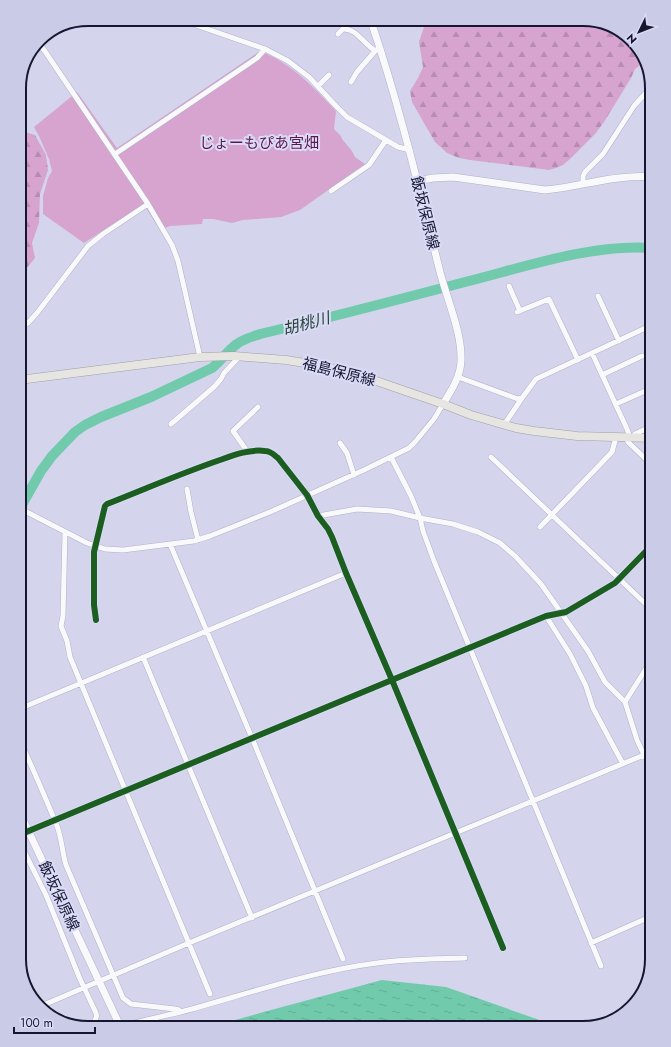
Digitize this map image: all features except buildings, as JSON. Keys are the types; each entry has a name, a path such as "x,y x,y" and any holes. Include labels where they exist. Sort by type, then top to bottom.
{"main road":[{"name":"飯坂保原線","path":"372,26 378,50 392,87 410,150 442,282 461,347 462,361 458,377 443,404"},
{"path":"417,181 445,177 458,177 545,190 557,190 614,178 645,177"},
{"name":"福島保原線","path":"26,379 200,357 219,356 286,360 356,374 504,425 534,431 577,436 645,438"},
{"name":"飯坂保原線","path":"26,827 117,1021"}],"street":[{"path":"199,26 265,49 295,66 310,77 347,117 398,147 410,150"},
{"path":"338,34 343,29 348,29 357,34 371,48 378,50 357,72 351,82"},
{"path":"42,47 115,154 148,204 166,235 175,254 182,279 200,357"},
{"path":"115,154 257,58 265,49"},
{"path":"318,86 329,75"},
{"path":"583,184 583,176 585,172 603,154 634,106 645,94"},
{"path":"331,191 368,165 386,140"},
{"path":"26,324 38,313 88,246 102,234 148,204"},
{"path":"508,286 519,311 549,299 578,360"},
{"path":"598,296 619,341"},
{"path":"504,425 536,379 645,328"},
{"path":"592,353 630,438 628,442 645,458"},
{"path":"602,375 642,356"},
{"path":"171,424 214,387 237,357"},
{"path":"458,377 518,399 522,398"},
{"path":"616,404 645,391"},
{"path":"26,512 65,532 105,549 123,550 198,540 270,512 391,458 409,448 415,442 434,419 443,404"},
{"path":"247,451 233,431 258,407"},
{"path":"630,438 645,429"},
{"path":"540,527 612,452 616,438"},
{"path":"340,443 347,453 354,475"},
{"path":"96,620 94,605 95,546 105,506 107,504 196,468 247,451 270,452 278,458 307,495 318,516 332,537 503,948"},
{"path":"491,457 645,603"},
{"path":"391,458 406,484 469,648 601,966"},
{"path":"187,489 198,540"},
{"path":"45,1004 189,943 316,892 644,755 637,740 625,702 605,682 588,651 541,584 516,557 500,543 478,532 453,524 391,511 357,509 318,516"},
{"path":"65,532 64,616 61,626 67,641 70,657 210,994"},
{"path":"170,544 343,959"},
{"path":"28,831 546,616 562,614 615,583 645,551"},
{"path":"26,706 346,573"},
{"path":"546,616 570,654 586,686 594,708 623,764"},
{"path":"143,657 252,918"},
{"path":"625,702 645,670"},
{"path":"26,755 60,836 66,865 123,998 128,1003 175,1009 179,1010 180,1012"},
{"path":"26,855 46,895 97,1016 94,1021"},
{"path":"591,943 645,919"},
{"path":"144,1021 291,980 354,967 377,963 412,960 465,958"}],"green space":[{"path":"424,26 595,27 610,32 619,37 619,52 634,52 640,65 635,69 604,122 595,134 563,165 549,170 470,160 459,158 447,153 435,142 412,102 410,91 423,67 419,42"},
{"name":"じょーもぴあ宮畑","path":"260,51 278,60 296,72 336,111 334,129 341,136 355,157 365,164 300,210 281,217 243,220 232,223 213,219 203,219 202,224 170,226 160,230 146,208 113,224 84,243 43,214 43,196 48,178 52,171 49,159 34,127 77,92 117,148"},
{"path":"26,132 35,135 46,155 48,170 40,194 39,223 32,243 35,258 26,269"}],"water":[{"path":"382,980 446,987 542,1021 232,1021"}],"waterway":[{"name":"胡桃川","path":"26,498 41,471 52,456 75,432 101,417 151,397 212,368 234,346 245,339 558,258 605,250 645,248"}],"cycle path":[{"path":"96,620 94,605 94,552 105,506 107,504 236,454 259,451 274,454 307,495 318,516 332,537 503,948"},
{"path":"26,832 546,616 566,612 615,583 645,552"}]}
